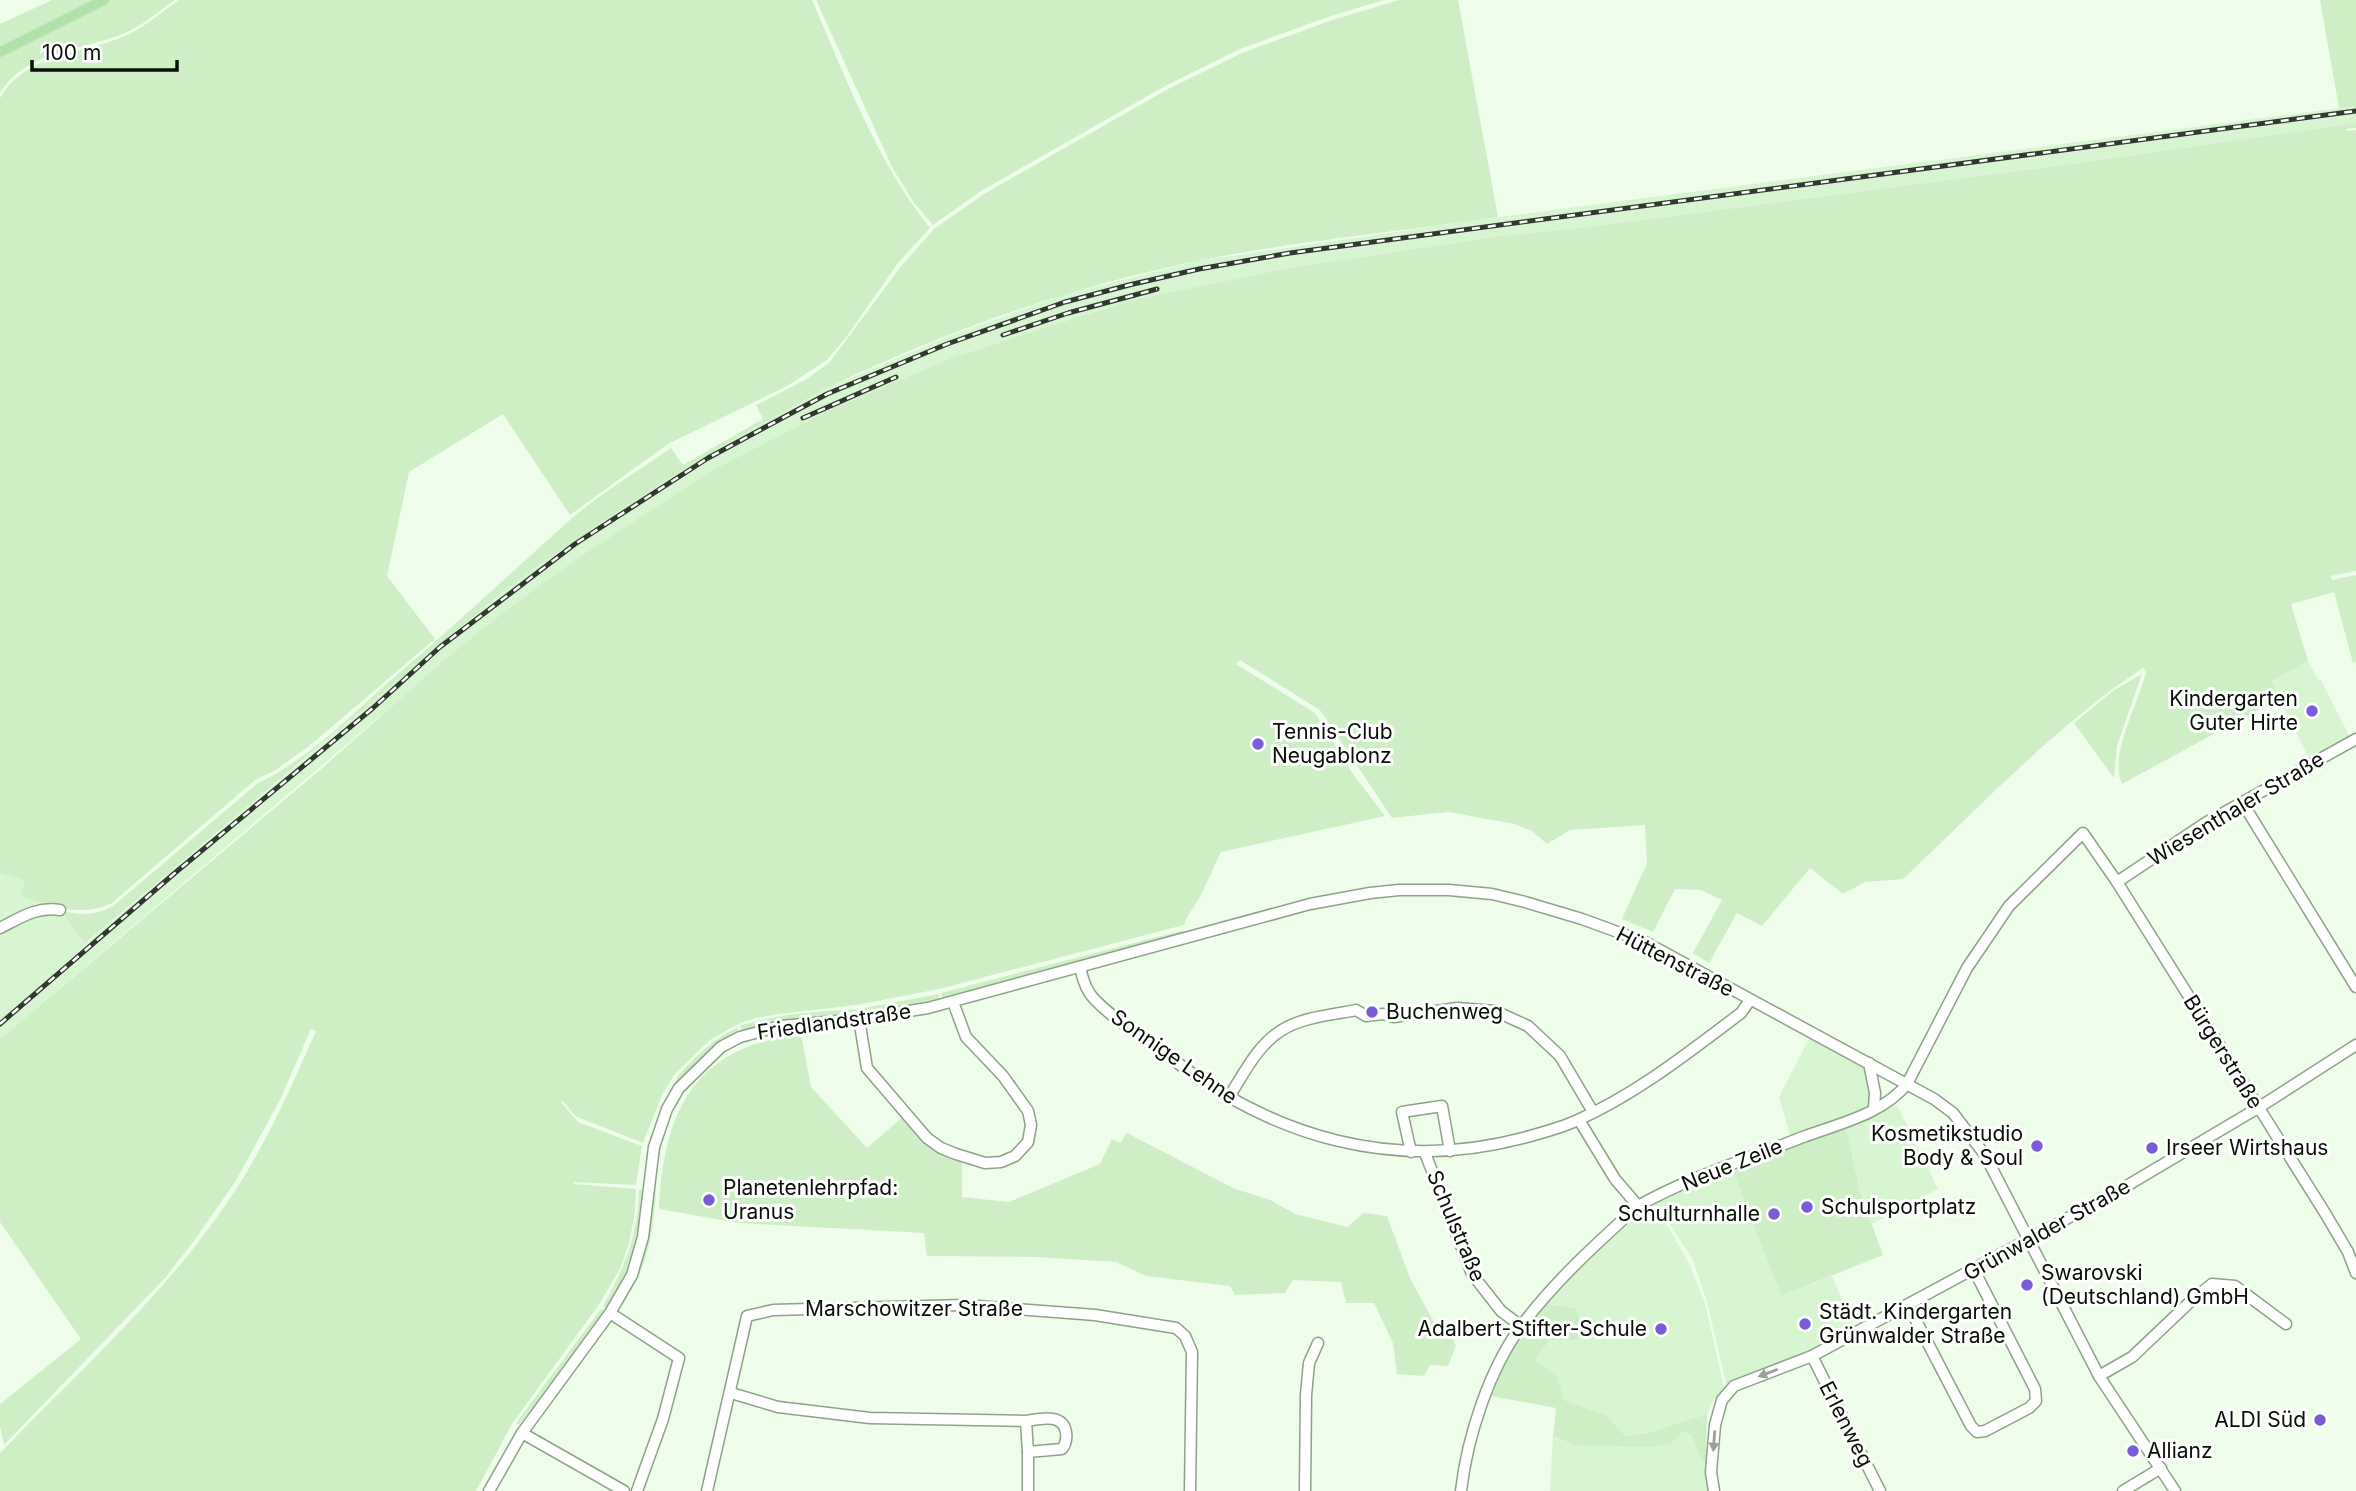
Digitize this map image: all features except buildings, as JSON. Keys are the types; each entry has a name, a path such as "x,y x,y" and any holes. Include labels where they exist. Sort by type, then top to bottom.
{"street":[{"name":"Wiesenthaler Straße","path":"2116,882 2242,802 2355,741"},
{"path":"2242,802 2356,987"},
{"name":"Bürgerstraße","path":"1907,1084 1967,968 2008,906 2083,833 2325,1213 2348,1252 2356,1273"},
{"name":"Hüttenstraße","path":"1080,967 1335,899 1399,890 1448,890 1492,894 1582,919 1646,942 1907,1084 1953,1113 1985,1155 2099,1376 2175,1491"},
{"path":"0,928 35,911 47,908 60,910"},
{"name":"Sonnige Lehne","path":"1080,967 1089,994 1103,1007 1188,1072 1228,1098 1278,1123 1323,1138 1425,1153 1493,1146 1579,1120 1657,1077 1741,1013 1750,1000"},
{"name":"Friedlandstraße","path":"489,1491 522,1433 610,1313 632,1275 645,1227 654,1147 667,1109 679,1088 721,1047 740,1037 780,1026 859,1019 928,1008 1080,967"},
{"path":"859,1019 867,1068 927,1138 941,1149 965,1157 985,1163 1001,1162 1015,1156 1028,1142 1031,1125 1028,1111 1003,1076 966,1037 953,1002"},
{"path":"1228,1098 1257,1053 1284,1028 1315,1018 1356,1010 1366,1016 1383,1014 1394,1017 1457,1008 1495,1011 1528,1026 1560,1056 1593,1112"},
{"name":"Grünwalder Straße","path":"1714,1491 1712,1472 1715,1425 1726,1392 1734,1386 1812,1356 2029,1240 2258,1108 2356,1045"},
{"path":"1869,1063 1875,1093 1874,1109"},
{"name":"Neue Zeile","path":"1461,1491 1475,1424 1499,1363 1521,1326 1570,1269 1638,1206 1701,1177 1874,1109 1895,1099 1907,1084"},
{"path":"1410,1152 1402,1112 1442,1106 1450,1151"},
{"path":"1579,1120 1615,1179 1638,1206"},
{"name":"Schulstraße","path":"1425,1153 1472,1274 1501,1311 1521,1326"},
{"path":"1908,1305 1971,1426 1977,1432 1985,1431 2029,1408 2036,1401 2035,1389 1974,1270"},
{"path":"2099,1376 2132,1357 2212,1284 2235,1286 2286,1324"},
{"name":"Marschowitzer Straße","path":"708,1491 747,1316 773,1310 964,1305 1095,1315 1176,1328 1185,1336 1192,1352 1190,1491"},
{"path":"610,1313 679,1358 663,1419 637,1491"},
{"path":"1305,1491 1306,1395 1309,1363 1318,1343"},
{"name":"Erlenweg","path":"1812,1356 1880,1491"},
{"path":"731,1393 778,1407 859,1417 969,1422 1054,1419 1066,1429 1066,1443 1062,1449 1028,1452"},
{"path":"1026,1421 1028,1491"},
{"path":"522,1433 624,1491"},
{"path":"2123,1491 2161,1468"}],"shaded area":[{"path":"52,0 175,0 125,33 40,60 11,79 0,93 0,24"},
{"path":"179,0 812,0 878,147 930,228 898,263 827,360 787,386 668,444 570,515 503,414 409,472 387,576 435,639 308,747 274,771 255,780 112,903 89,910 66,909 21,896 25,881 0,873 0,98 12,82 42,62 129,34"},
{"path":"816,0 1384,0 1240,49 1167,85 981,191 933,225 914,203 893,169"},
{"path":"1399,0 1458,0 1498,217 1272,248 1151,271 1061,296 971,326 832,386 663,482 501,593 85,943 61,911 87,914 113,906 258,783 295,762 328,736 571,519 607,491 671,448 683,465 763,419 756,405 805,380 829,363 902,265 934,229 984,194 1170,88 1242,53 1332,20"},
{"path":"2320,0 2356,0 2356,106 2339,108"},
{"path":"2356,106 2356,123 2086,162 1500,236 1289,268 1131,300 951,358 832,409 712,470 534,590 379,717 0,1039 0,873 25,881 46,905 61,911 86,943 438,643 572,540 705,455 825,389 946,337 1063,295 1197,261 1498,217"},
{"path":"2356,123 2356,128 2346,129 2356,130 2356,571 2331,576 2332,580 2356,575 2356,662 2353,663 2334,592 2291,604 2308,661 2271,681 2280,698 2122,784 2119,759 2126,729 2146,672 2143,668 2110,691 2048,742 1903,879 1865,882 1843,894 1810,868 1762,926 1737,913 1709,963 1693,953 1722,900 1701,890 1675,889 1653,932 1622,919 1647,863 1645,825 1570,830 1547,844 1532,831 1515,824 1448,812 1392,818 1320,710 1240,660 1236,664 1315,713 1353,774 1385,816 1221,852 1184,925 939,989 857,1005 756,1018 738,1024 710,1040 674,1075 662,1095 643,1143 575,1116 562,1100 578,1122 642,1146 636,1185 573,1182 636,1189 629,1244 620,1269 598,1306 512,1424 476,1491 0,1491 0,1453 127,1324 187,1257 214,1221 261,1146 316,1031 311,1029 280,1100 235,1182 196,1238 166,1277 4,1445 0,1426 0,1404 81,1339 0,1222 0,1039 509,608 580,557 712,470 832,409 951,358 1131,300 1289,268 1500,236 2086,162"},
{"path":"2308,661 2319,681 2321,680 2351,739 2310,760 2270,681"},
{"path":"2142,674 2117,746 2114,778 2074,723 2114,690"},
{"path":"1184,930 1183,934 943,998 941,993"},
{"path":"938,994 939,999 903,1008 860,1014 859,1009"},
{"path":"856,1009 857,1015 780,1021 741,1031 740,1026 783,1016"},
{"path":"738,1027 738,1033 706,1055 678,1082 676,1078 697,1056"},
{"path":"801,1034 811,1087 867,1148 904,1116 962,1159 962,1197 1009,1202 1100,1164 1112,1139 1120,1143 1127,1133 1233,1188 1270,1200 1295,1214 1348,1227 1363,1213 1387,1216 1410,1278 1437,1328 1446,1325 1456,1346 1448,1366 1430,1365 1424,1376 1397,1374 1393,1343 1374,1303 1346,1303 1341,1282 1293,1280 1285,1293 1235,1295 1230,1286 1146,1276 1116,1262 1038,1257 927,1256 924,1233 738,1223 659,1209 668,1141 678,1113 692,1089 711,1069 735,1053 765,1041"},
{"path":"1810,1037 1863,1065 1868,1076 1869,1107 1791,1138 1779,1097"},
{"path":"1897,1105 1938,1189 1872,1224 1860,1190 1846,1126"},
{"name":"Schulsportplatz","path":"1846,1126 1860,1191 1883,1255 1781,1296 1732,1169"},
{"path":"1732,1169 1781,1296 1832,1276 1855,1329 1812,1352 1727,1388 1707,1302 1693,1260 1654,1204"},
{"path":"639,1189 643,1190 637,1238 628,1265 607,1309 603,1306 624,1264 633,1236"},
{"path":"653,1189 656,1189 655,1207 647,1254 617,1313 615,1312 643,1253"},
{"path":"1650,1206 1665,1222 1688,1261 1705,1303 1725,1392 1721,1398 1714,1399 1707,1414 1648,1433 1624,1436 1606,1415 1564,1400 1558,1377 1533,1360 1550,1340 1577,1339 1575,1308 1546,1304 1595,1253"},
{"path":"1546,1304 1575,1308 1580,1321 1577,1340 1550,1340 1534,1360 1558,1377 1564,1400 1606,1415 1625,1436 1648,1433 1707,1414 1706,1461 1702,1461 1692,1436 1683,1431 1671,1443 1649,1447 1575,1445 1553,1436 1556,1408 1491,1396 1514,1347"},
{"path":"601,1309 605,1311 582,1345 519,1425 516,1423"},
{"path":"1683,1431 1692,1436 1702,1461 1706,1461 1710,1491 1550,1491 1553,1436 1575,1445"}],"waterway":[{"path":"0,52 104,0"}],"railway":[{"path":"0,1024 176,872 373,708 440,647 575,544 708,458 827,394 947,344 1065,302 1129,285 1290,253 2356,111"},
{"path":"1003,335 1068,313 1157,289"},
{"path":"803,418 896,377"}],"place":[{"name":"Kindergarten Guter Hirte","path":"2312,711"},
{"name":"Tennis-Club Neugablonz","path":"1258,744"},
{"name":"Buchenweg","path":"1372,1012"},
{"name":"Kosmetikstudio Body & Soul","path":"2037,1146"},
{"name":"Irseer Wirtshaus","path":"2152,1148"},
{"name":"Planetenlehrpfad: Uranus","path":"709,1200"},
{"name":"Schulsportplatz","path":"1807,1207"},
{"name":"Schulturnhalle","path":"1774,1214"},
{"name":"Swarovski (Deutschland) GmbH","path":"2027,1285"},
{"name":"Städt. Kindergarten Grünwalder Straße","path":"1805,1324"},
{"name":"Adalbert-Stifter-Schule","path":"1661,1329"},
{"name":"ALDI Süd","path":"2320,1420"},
{"name":"Allianz","path":"2133,1451"}]}
